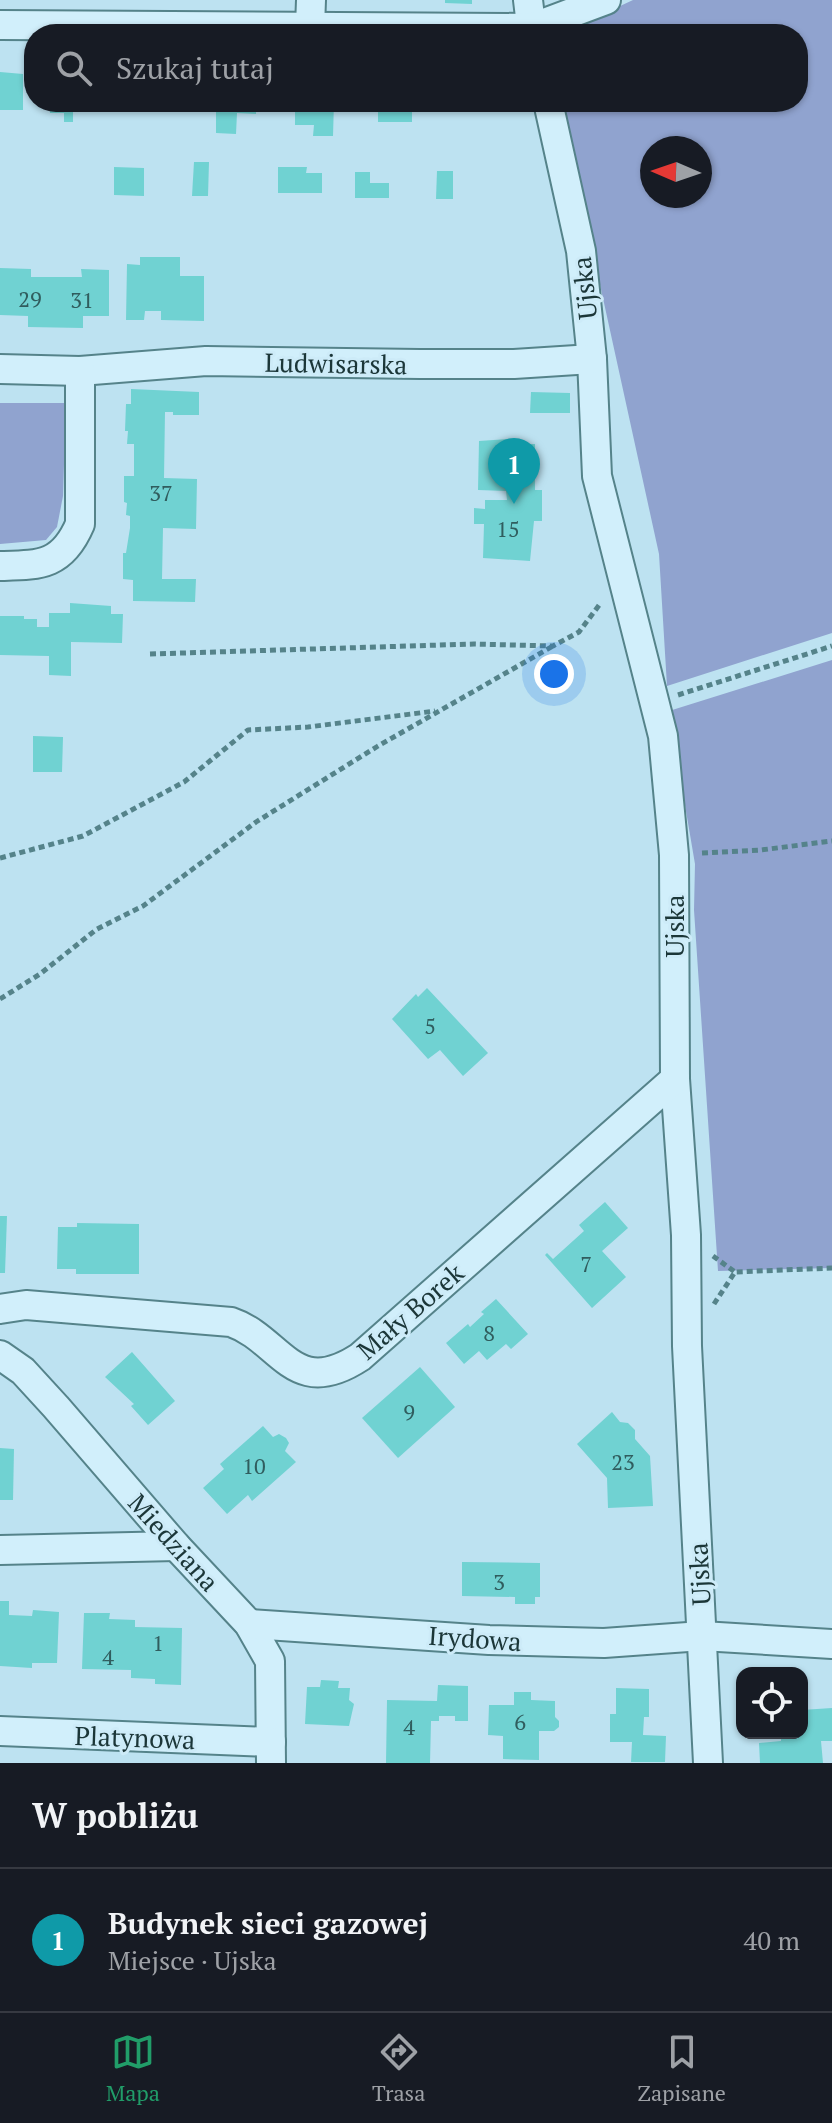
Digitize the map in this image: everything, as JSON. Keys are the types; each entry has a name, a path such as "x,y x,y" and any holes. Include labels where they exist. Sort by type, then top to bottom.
{"street":[{"path":"528,0 531,24"},
{"path":"549,24 606,0"},
{"path":"28,24 311,14 441,24"},
{"path":"0,25 24,24"},
{"name":"Ujska","path":"550,112 581,251 592,359 597,476 663,736 674,855 675,1079 686,1235 687,1346 708,1763"},
{"name":"Ludwisarska","path":"0,369 80,371 206,361 514,364 592,359"},
{"path":"0,566 42,565 55,558 74,538 80,524 80,371"},
{"name":"Mały Borek","path":"0,1309 26,1305 231,1322 244,1326 289,1364 300,1369 312,1371 345,1366 360,1357 675,1079"},
{"name":"Miedziana","path":"0,1355 23,1371 40,1389 176,1546 249,1624 270,1661 271,1753"},
{"path":"0,1550 176,1546"},
{"name":"Irydowa","path":"249,1624 518,1641 604,1643 702,1636 832,1644"},
{"name":"Platynowa","path":"0,1731 271,1753"}],"path":[{"path":"0,999 40,974 97,929 143,906 256,822 378,746 579,632 600,605 602,589"},
{"path":"150,654 474,644 553,646"},
{"path":"654,703 832,646"},
{"path":"0,858 83,836 184,782 248,730 308,727 441,711"},
{"path":"674,855 761,850 832,841"},
{"path":"711,1309 735,1272 832,1268"}],"shaded area":[{"path":"633,0 832,0 832,633 667,686 659,554 562,112 808,112 808,24 581,24"},
{"path":"0,403 66,403 63,496 57,527 46,540 0,544"},
{"path":"832,660 832,1268 718,1271 694,910 695,864 669,711"}],"building":[{"path":"445,0 472,0 472,4 445,3"},
{"path":"0,72 23,74 23,110 0,110"},
{"path":"73,112 73,122 64,122 64,113 50,113"},
{"path":"216,112 256,112 237,113 236,134 216,133"},
{"path":"295,112 334,112 333,136 313,136 314,125 295,125"},
{"path":"378,112 412,112 412,122 378,122"},
{"path":"194,162 209,162 208,196 192,196"},
{"path":"114,167 144,168 144,196 114,195"},
{"path":"278,167 307,167 306,173 322,173 322,193 278,193"},
{"path":"437,171 453,171 453,199 436,199"},
{"path":"355,172 370,172 370,183 389,183 389,198 355,198"},
{"path":"140,257 180,257 180,276 204,276 204,321 161,320 161,311 145,311 144,320 126,320 127,264 140,265"},
{"path":"0,268 31,269 31,277 82,277 81,269 109,270 109,316 83,316 83,328 28,327 28,316 0,315"},
{"path":"131,389 199,392 199,415 165,412 164,478 197,479 196,529 163,528 162,579 196,579 195,602 133,601 133,580 123,579 123,553 126,553 130,528 130,516 126,515 127,503 124,502 124,476 134,476 134,444 127,444 128,431 125,431 126,404 131,404"},
{"path":"531,392 570,393 570,413 530,413"},
{"path":"511,439 511,444 535,444 535,490 542,490 542,521 534,521 530,561 483,558 484,524 474,524 474,508 485,509 485,500 507,500 506,491 478,490 479,441"},
{"path":"70,603 111,606 111,614 123,614 122,643 71,642 71,676 49,675 49,656 0,655 0,616 24,616 24,619 37,619 37,627 49,627 49,613 70,613"},
{"path":"33,736 63,737 62,772 33,772"},
{"path":"427,988 488,1053 463,1076 440,1050 428,1059 392,1019 416,994 418,997"},
{"path":"605,1202 628,1228 602,1251 626,1277 592,1308 545,1255 547,1253 553,1259 584,1231 579,1225"},
{"path":"0,1216 7,1216 5,1273 0,1273"},
{"path":"77,1223 139,1224 139,1274 76,1274 76,1269 57,1269 58,1227 77,1227"},
{"path":"496,1299 528,1334 511,1349 506,1344 487,1360 479,1351 464,1364 446,1343 468,1324 470,1327"},
{"path":"132,1352 175,1401 148,1425 131,1406 134,1404 105,1377"},
{"path":"420,1367 455,1407 398,1458 362,1418"},
{"path":"612,1412 620,1422 628,1423 635,1430 635,1439 650,1456 653,1506 608,1508 607,1478 577,1444"},
{"path":"263,1426 273,1437 279,1434 286,1438 289,1443 285,1451 296,1462 252,1501 248,1495 227,1514 203,1488 224,1469 220,1464"},
{"path":"0,1448 14,1449 13,1500 0,1500"},
{"path":"462,1562 540,1563 540,1597 535,1597 535,1604 515,1604 515,1597 462,1596"},
{"path":"0,1601 9,1601 9,1615 32,1616 33,1610 59,1612 57,1663 32,1663 32,1668 0,1666"},
{"path":"84,1613 110,1613 109,1619 135,1620 135,1627 182,1628 181,1685 155,1684 155,1679 131,1678 131,1670 82,1669"},
{"path":"321,1680 339,1681 338,1688 350,1688 349,1700 354,1704 349,1726 305,1724 307,1687 320,1687"},
{"path":"438,1685 468,1686 468,1721 455,1721 455,1716 439,1716 439,1721 431,1721 430,1763 386,1763 387,1700 437,1701"},
{"path":"616,1688 649,1689 649,1717 644,1717 643,1735 666,1736 665,1762 631,1762 632,1742 610,1742 610,1714 616,1714"},
{"path":"514,1692 531,1692 531,1700 555,1701 555,1717 559,1727 554,1731 539,1731 539,1760 503,1759 503,1736 488,1735 489,1705 514,1705"},
{"path":"832,1708 832,1741 821,1741 823,1763 760,1763 759,1743 808,1739 808,1710"}],"place":[{"name":"Budynek sieci gazowej","path":"514,504"}]}
